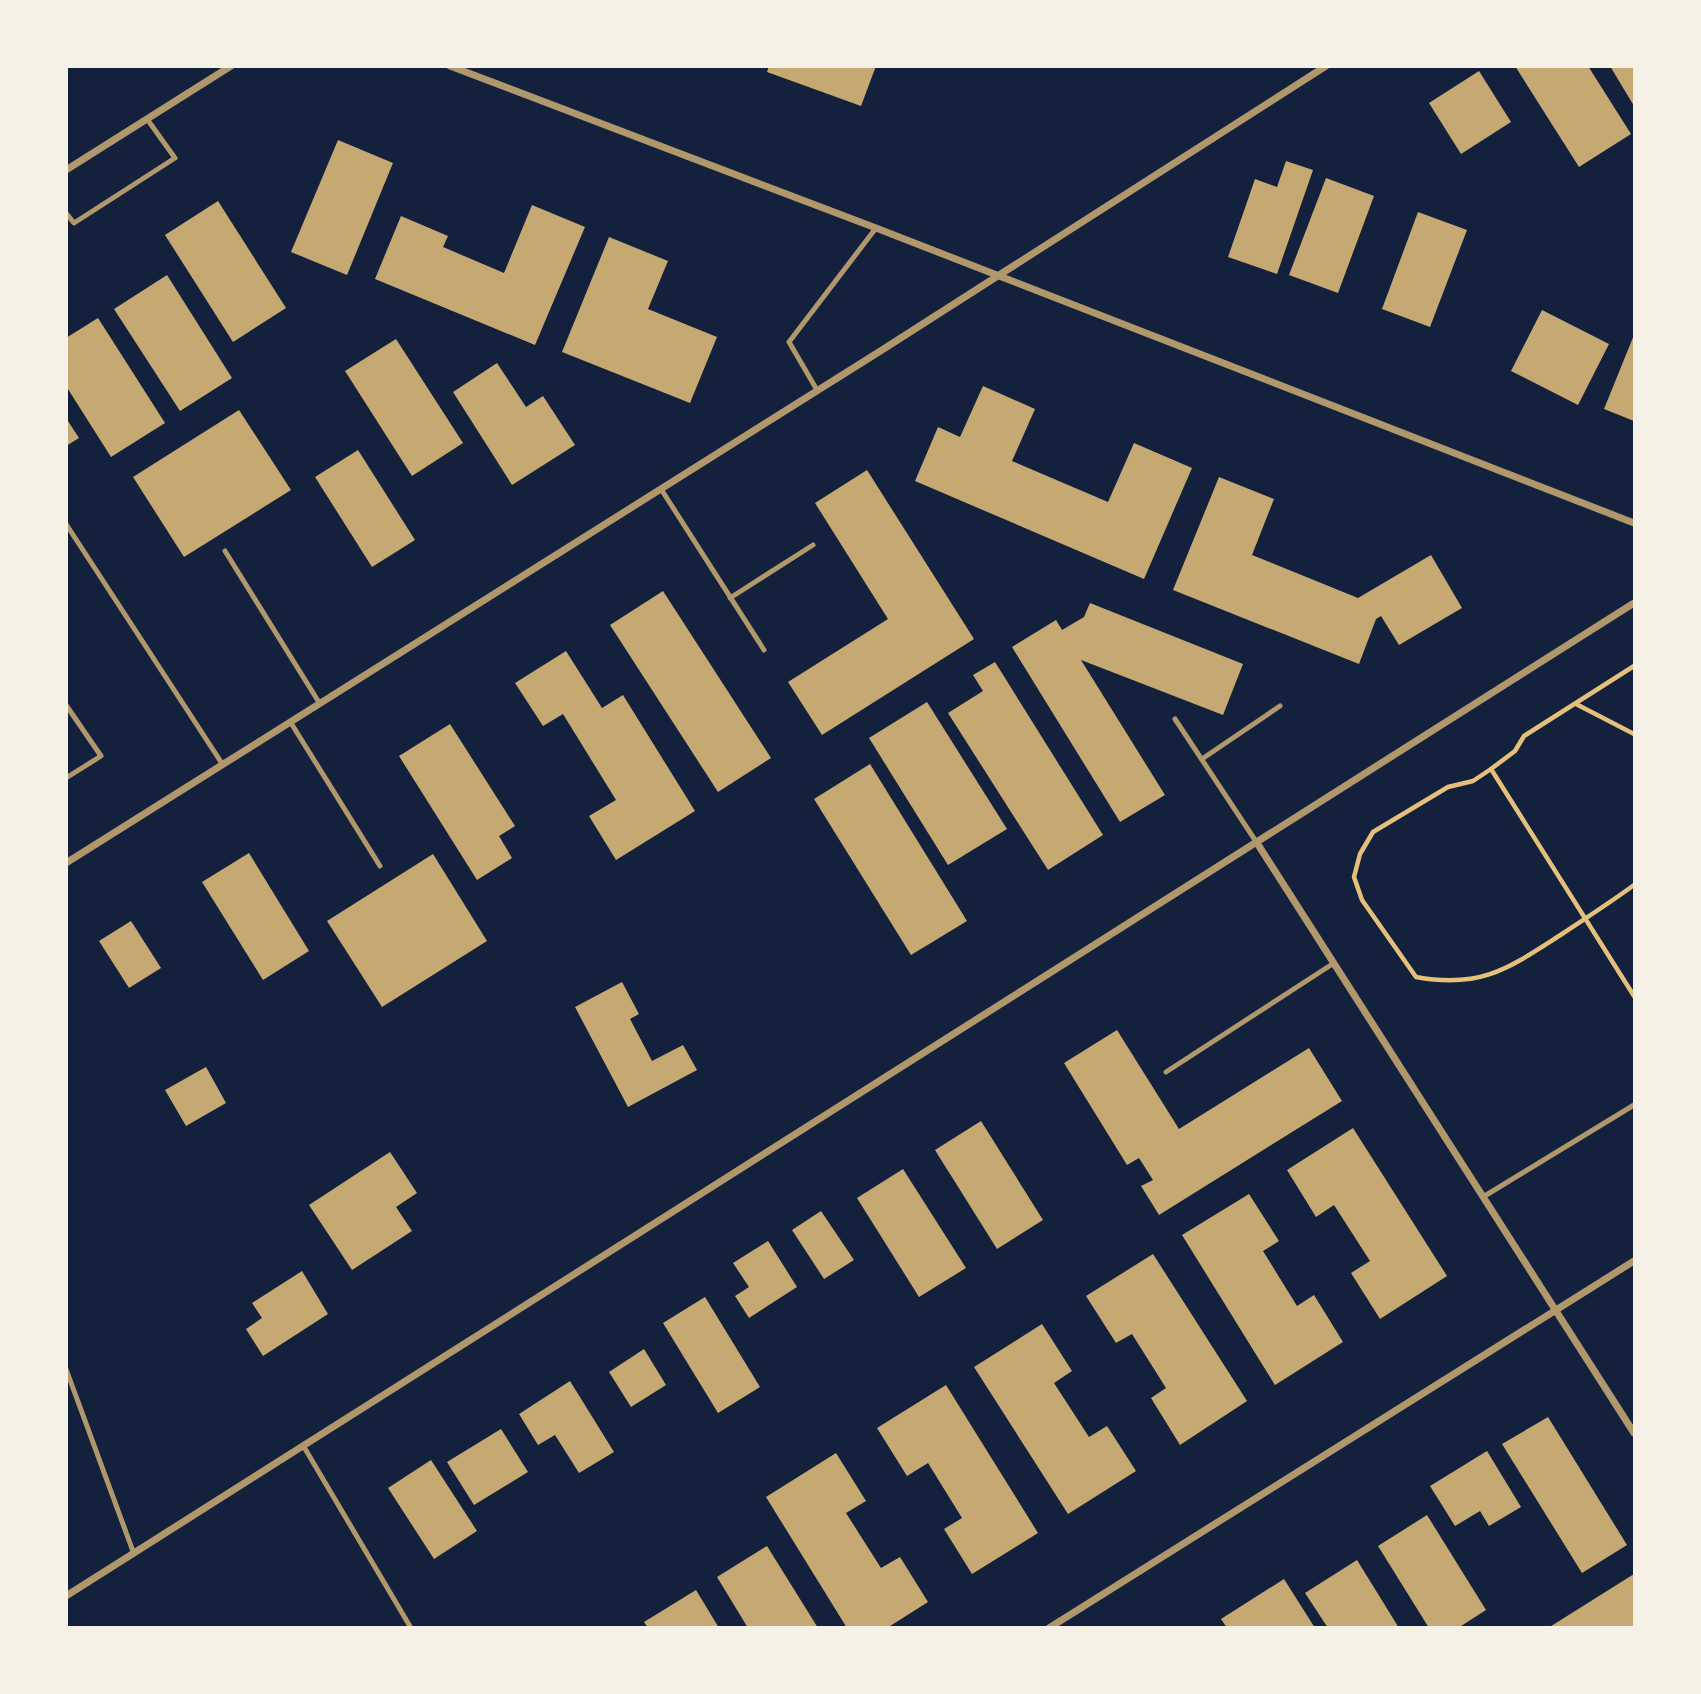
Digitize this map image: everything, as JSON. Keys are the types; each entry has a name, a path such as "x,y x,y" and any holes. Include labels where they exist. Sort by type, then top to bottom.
{"street":[{"path":"66,170 231,66"},
{"path":"450,66 876,228 1634,523"},
{"path":"66,863 998,276 1326,66"},
{"path":"66,1596 1634,603"},
{"path":"1257,843 1634,1433"},
{"path":"1049,1628 1634,1261"}],"lane":[{"path":"66,213 74,223 175,158 147,119"},
{"path":"817,390 789,342 876,228"},
{"path":"661,489 764,650"},
{"path":"66,524 223,765"},
{"path":"730,598 813,545"},
{"path":"225,551 320,704"},
{"path":"66,705 101,756 66,778"},
{"path":"1202,759 1280,706"},
{"path":"1175,719 1257,843"},
{"path":"291,723 380,866"},
{"path":"1166,1072 1334,963"},
{"path":"1483,1197 1634,1105"},
{"path":"66,1369 134,1554"},
{"path":"304,1447 411,1628"}],"path":[{"path":"1634,666 1524,736 1515,751 1473,781 1448,787 1373,832 1360,854 1354,877 1362,900 1416,977 1444,982 1476,978 1509,968 1634,885"},
{"path":"1576,703 1634,734"},
{"path":"1491,769 1634,996"}],"building":[{"path":"769,66 876,66 861,106 767,72"},
{"path":"1515,66 1588,66 1631,134 1579,167"},
{"path":"1610,66 1634,66 1634,106"},
{"path":"1479,71 1511,122 1461,154 1429,103"},
{"path":"338,140 393,163 347,275 291,252"},
{"path":"1286,161 1313,170 1277,274 1228,257 1255,179 1277,187"},
{"path":"1326,178 1374,196 1338,293 1289,275"},
{"path":"218,201 286,308 233,342 165,235"},
{"path":"532,205 585,227 535,345 375,279 401,216 448,236 443,247 504,273"},
{"path":"1418,212 1467,230 1430,327 1382,309"},
{"path":"609,237 668,261 648,309 717,337 690,403 562,352"},
{"path":"167,275 232,378 180,411 114,309"},
{"path":"1542,310 1609,344 1578,405 1511,371"},
{"path":"98,318 165,423 111,457 66,386 66,338"},
{"path":"1634,335 1634,421 1604,409"},
{"path":"396,339 463,443 412,476 345,371"},
{"path":"497,363 526,407 543,396 575,445 512,485 453,392"},
{"path":"983,386 1035,409 1012,461 1108,502 1134,443 1192,468 1144,579 915,481 938,427 960,437"},
{"path":"239,410 291,490 184,557 133,477"},
{"path":"66,418 79,438 66,446"},
{"path":"358,450 415,540 372,567 315,477"},
{"path":"867,470 974,639 822,735 788,682 888,619 815,503"},
{"path":"1219,477 1274,499 1252,555 1358,598 1431,555 1462,608 1399,645 1381,616 1376,619 1359,664 1173,590"},
{"path":"663,591 771,758 718,792 610,625"},
{"path":"1090,603 1243,664 1223,715 1081,660 1165,795 1120,822 1012,647 1056,620 1062,630 1084,617"},
{"path":"566,651 602,708 623,695 695,811 616,860 589,816 616,800 563,714 543,726 515,683"},
{"path":"995,662 1103,835 1048,870 948,713 983,691 973,675"},
{"path":"927,702 1007,829 948,865 869,738"},
{"path":"450,724 515,826 499,836 512,858 477,880 399,756"},
{"path":"870,764 967,921 911,955 814,799"},
{"path":"249,853 309,951 263,980 202,882"},
{"path":"433,854 487,941 382,1007 327,921"},
{"path":"131,921 161,968 129,988 99,941"},
{"path":"622,982 639,1014 630,1019 652,1061 683,1045 697,1070 628,1107 575,1007"},
{"path":"1117,1030 1179,1129 1309,1048 1342,1101 1159,1215 1141,1186 1153,1180 1139,1158 1127,1165 1064,1063"},
{"path":"206,1067 226,1103 186,1126 165,1090"},
{"path":"981,1121 1043,1220 997,1249 935,1150"},
{"path":"1353,1128 1447,1276 1380,1319 1351,1273 1370,1261 1334,1205 1316,1217 1287,1170"},
{"path":"390,1152 417,1193 396,1207 412,1231 352,1270 309,1205"},
{"path":"903,1169 966,1268 919,1297 857,1198"},
{"path":"1249,1194 1279,1241 1263,1251 1297,1306 1314,1295 1343,1342 1275,1385 1182,1235"},
{"path":"821,1211 854,1260 824,1279 792,1230"},
{"path":"768,1241 797,1287 749,1318 735,1296 749,1287 733,1263"},
{"path":"1153,1254 1247,1401 1180,1445 1151,1398 1166,1388 1132,1334 1116,1343 1086,1296"},
{"path":"302,1271 328,1314 263,1356 246,1329 262,1318 252,1303"},
{"path":"705,1297 760,1387 718,1413 663,1323"},
{"path":"1042,1324 1072,1371 1054,1383 1089,1437 1107,1426 1136,1471 1068,1514 974,1367"},
{"path":"644,1349 666,1385 631,1407 609,1372"},
{"path":"570,1381 614,1452 579,1473 555,1435 538,1445 519,1414"},
{"path":"946,1385 1038,1533 972,1574 944,1529 962,1518 928,1463 907,1476 877,1428"},
{"path":"1548,1417 1627,1545 1582,1573 1502,1444"},
{"path":"501,1429 528,1472 474,1505 447,1462"},
{"path":"1487,1451 1521,1507 1489,1526 1480,1511 1455,1526 1430,1486"},
{"path":"836,1453 866,1501 846,1513 881,1568 900,1557 928,1602 887,1628 847,1628 766,1497"},
{"path":"431,1460 477,1531 434,1559 388,1488"},
{"path":"1427,1515 1486,1610 1458,1628 1429,1628 1378,1546"},
{"path":"767,1546 818,1628 748,1628 717,1577"},
{"path":"1357,1560 1399,1628 1328,1628 1305,1593"},
{"path":"1634,1574 1634,1628 1548,1628"},
{"path":"1284,1579 1315,1628 1227,1628 1221,1619"},
{"path":"696,1590 719,1628 648,1628 644,1622"}]}
